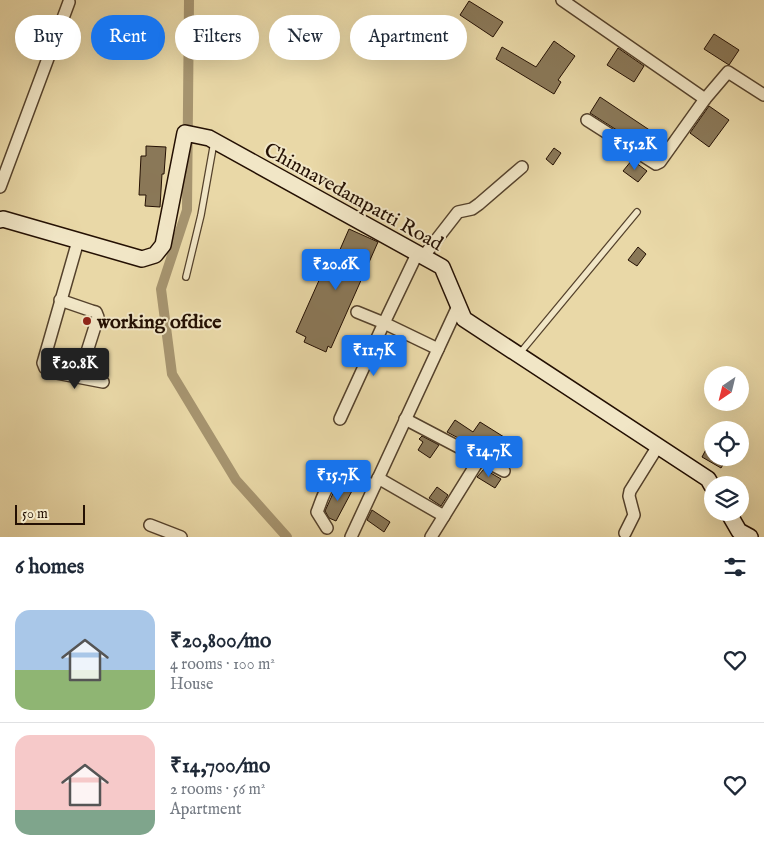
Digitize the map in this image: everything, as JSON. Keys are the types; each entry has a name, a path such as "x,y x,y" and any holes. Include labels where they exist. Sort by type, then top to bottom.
{"street":[{"path":"562,0 705,98"},
{"path":"0,187 69,2"},
{"path":"587,120 656,164 660,162 705,98 728,72 764,95"},
{"name":"Chinnavedampatti Road","path":"0,220 3,219 142,259 155,255 163,245 185,132 212,140 442,268 464,319 704,476"},
{"path":"340,419 384,323 420,255 458,212 472,209 522,167"},
{"path":"78,241 43,363 51,372 103,382"},
{"path":"60,300 96,312 98,317 86,358"},
{"path":"351,537 458,306"},
{"path":"357,312 438,349"},
{"path":"405,419 504,471"},
{"path":"625,533 634,515 629,496 630,491 658,446"},
{"path":"431,537 480,458"},
{"path":"327,528 316,512 332,480 337,477 377,482 444,516"},
{"path":"733,521 739,531 750,537"},
{"path":"150,525 181,537"}],"lane":[{"path":"186,277 202,215 212,140"},
{"path":"518,355 637,212"}],"building":[{"path":"469,1 503,22 493,37 467,20 467,15 460,15"},
{"path":"714,34 739,50 729,65 704,49"},
{"path":"554,41 575,56 558,80 561,82 554,94 496,59 502,47 536,67"},
{"path":"618,48 644,66 634,82 607,65"},
{"path":"600,97 666,141 656,155 590,113"},
{"path":"709,106 729,120 709,147 690,133"},
{"path":"146,146 166,147 160,207 145,206 146,195 139,195 141,156 146,156"},
{"path":"554,148 561,153 553,165 546,159"},
{"path":"632,160 647,171 638,182 623,171"},
{"path":"349,229 378,242 331,348 328,346 326,352 304,342 306,337 296,332 329,258 335,261"},
{"path":"638,247 646,254 637,266 628,260"},
{"path":"455,420 473,432 480,422 504,437 492,456 447,432"},
{"path":"422,436 439,445 430,458 418,450 423,442 419,439"},
{"path":"484,469 501,479 495,488 477,477"},
{"path":"316,471 326,477 319,487 309,481"},
{"path":"343,485 353,489 336,521 329,518 325,511 335,489"},
{"path":"437,487 448,495 441,506 429,498"},
{"path":"372,510 390,522 384,532 367,520"}],"waterway":[{"path":"189,0 187,210 161,289 172,374 236,480 287,537"}],"place":[{"name":"working ofdice","path":"87,321"}]}
